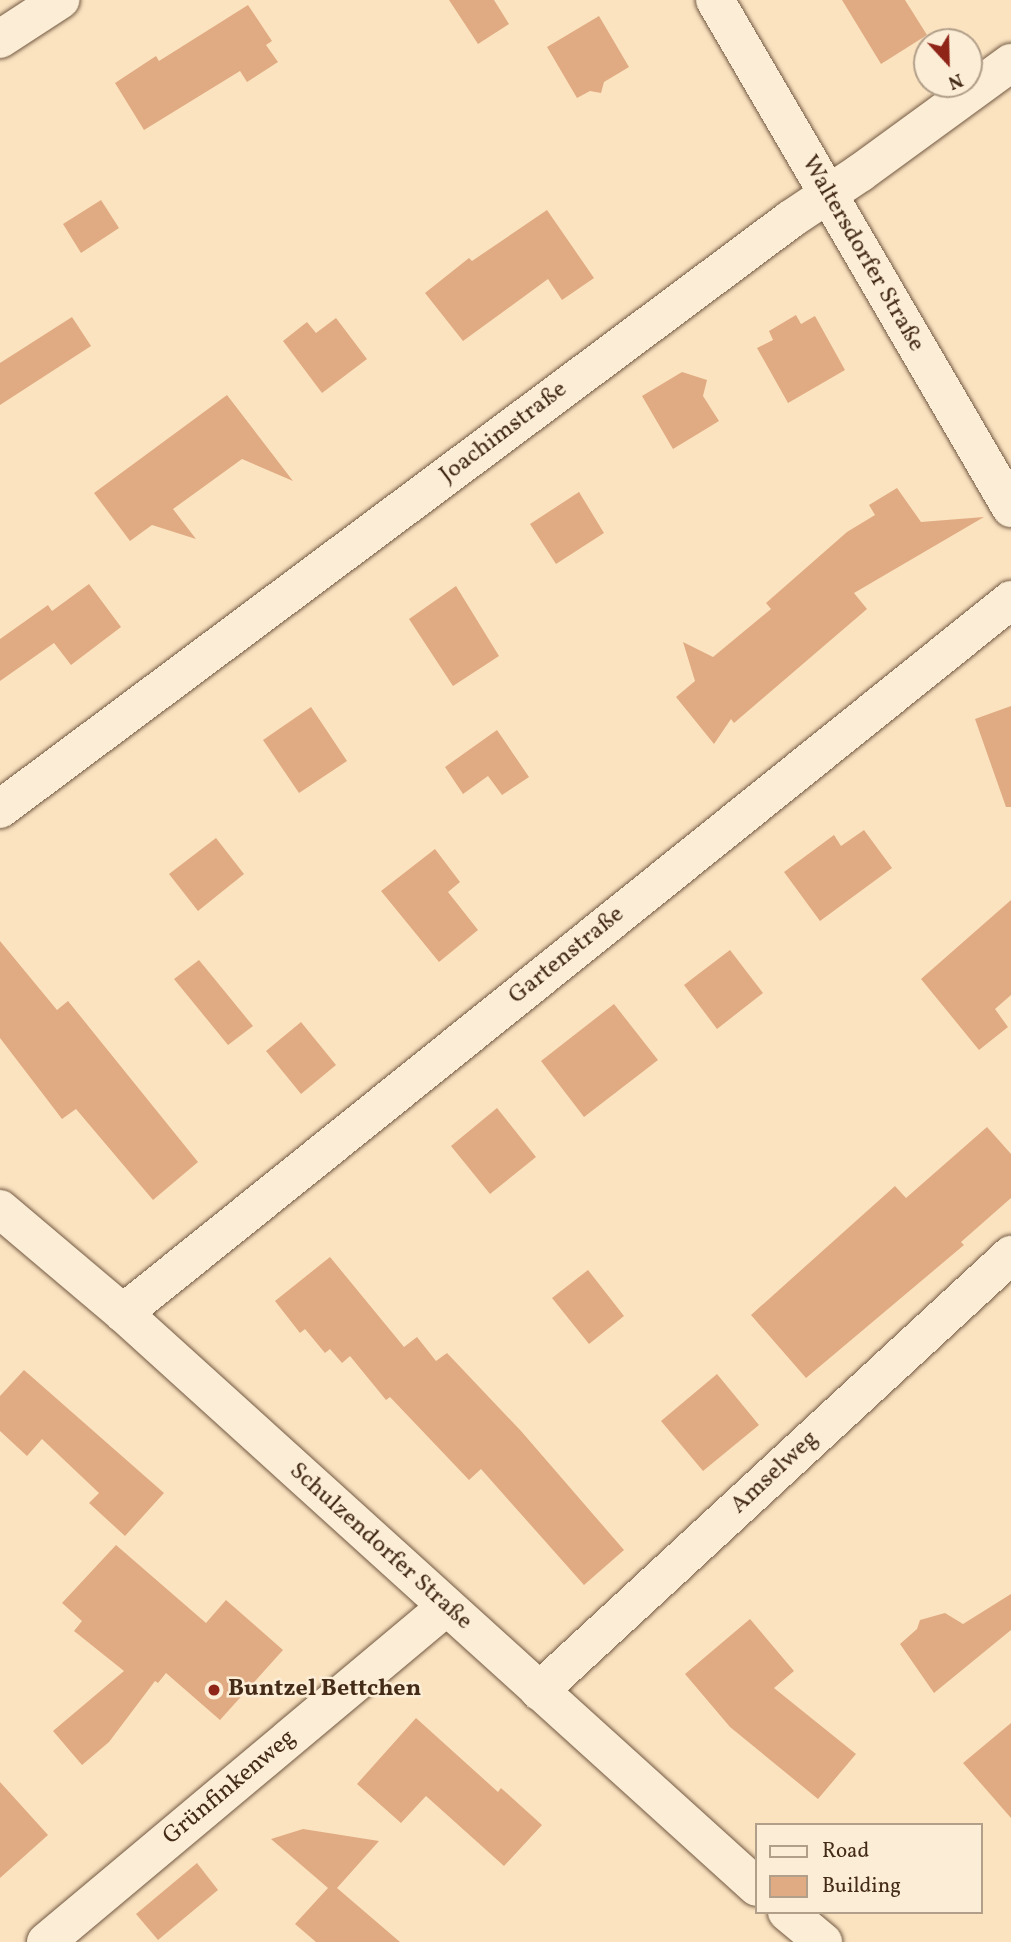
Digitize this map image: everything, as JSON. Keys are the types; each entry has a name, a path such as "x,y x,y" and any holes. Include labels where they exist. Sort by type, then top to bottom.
{"street":[{"path":"0,39 60,0"},
{"name":"Waltersdorfer Straße","path":"715,0 1011,508"},
{"name":"Joachimstraße","path":"0,809 791,219 1011,63"},
{"name":"Gartenstraße","path":"123,1313 1011,600"},
{"name":"Schulzendorfer Straße","path":"0,1209 123,1313 755,1885"},
{"name":"Amselweg","path":"539,1691 1011,1255"},
{"name":"Grünfinkenweg","path":"46,1942 446,1607"},
{"path":"789,1914 823,1942"}],"building":[{"path":"449,0 494,0 509,24 478,44"},
{"path":"842,0 905,0 923,28 913,28 913,44 881,64"},
{"path":"248,5 272,41 266,45 278,62 247,82 240,71 144,130 115,83 156,56 159,61"},
{"path":"599,16 629,67 604,82 601,93 590,91 577,98 547,47"},
{"path":"101,200 119,228 81,253 63,224"},
{"path":"547,210 594,278 562,300 548,279 463,341 425,293 469,258 472,261"},
{"path":"796,315 801,324 815,316 845,370 788,403 757,348 773,340 769,331"},
{"path":"72,317 91,346 0,405 0,363"},
{"path":"336,318 367,359 322,393 283,341 307,322 316,333"},
{"path":"682,372 707,380 703,396 719,421 673,449 642,396"},
{"path":"227,395 293,481 242,459 173,509 196,539 152,525 130,541 94,493"},
{"path":"897,488 921,522 984,517 854,593 867,609 734,723 731,719 714,744 676,697 695,681 683,642 713,657 771,609 766,603 847,532 875,515 869,505"},
{"path":"579,492 604,533 556,564 530,524"},
{"path":"89,584 121,627 71,665 54,643 0,681 0,639 48,605 52,611"},
{"path":"456,586 499,656 453,686 409,619"},
{"path":"1011,706 1011,807 1006,807 975,719"},
{"path":"311,707 347,761 299,793 263,740"},
{"path":"497,730 529,777 502,795 488,776 463,794 445,767"},
{"path":"864,830 892,868 820,921 784,872 834,835 841,846"},
{"path":"216,838 244,874 198,911 169,874"},
{"path":"435,849 460,882 448,892 478,930 439,962 381,891"},
{"path":"1011,900 1011,995 995,1009 1008,1027 979,1050 921,979"},
{"path":"0,941 57,1010 68,1001 198,1162 153,1200 76,1109 62,1119 0,1038"},
{"path":"730,950 763,993 717,1029 684,985"},
{"path":"199,960 253,1026 228,1045 174,979"},
{"path":"614,1004 658,1060 584,1117 541,1061"},
{"path":"301,1022 336,1065 301,1094 266,1051"},
{"path":"497,1108 536,1157 490,1194 451,1146"},
{"path":"987,1127 1011,1154 1011,1198 961,1242 964,1245 806,1378 751,1315 895,1186 906,1198"},
{"path":"330,1257 404,1347 417,1337 436,1361 447,1353 521,1431 624,1550 584,1585 481,1469 469,1480 390,1397 386,1400 350,1356 342,1363 330,1349 325,1353 305,1329 300,1333 275,1301"},
{"path":"588,1270 624,1316 589,1344 552,1298"},
{"path":"24,1370 164,1493 125,1536 89,1503 99,1493 42,1439 27,1456 0,1431 0,1396"},
{"path":"717,1374 759,1425 703,1471 661,1421"},
{"path":"116,1545 206,1623 226,1600 283,1650 220,1720 166,1673 158,1683 155,1681 109,1742 82,1765 53,1731 124,1671 74,1631 82,1621 62,1603"},
{"path":"1011,1594 1011,1630 934,1693 900,1644 917,1629 920,1620 945,1613 963,1624"},
{"path":"750,1619 794,1671 774,1688 856,1754 818,1799 730,1727 685,1674"},
{"path":"416,1718 498,1792 501,1788 542,1825 504,1866 426,1796 401,1823 357,1784"},
{"path":"1011,1723 1011,1818 963,1763"},
{"path":"0,1782 48,1835 0,1878"},
{"path":"303,1829 379,1841 337,1888 400,1942 316,1942 295,1924 328,1888 271,1839"},
{"path":"197,1863 218,1890 158,1940 136,1914"}],"place":[{"name":"Buntzel Bettchen","path":"214,1690"}]}
